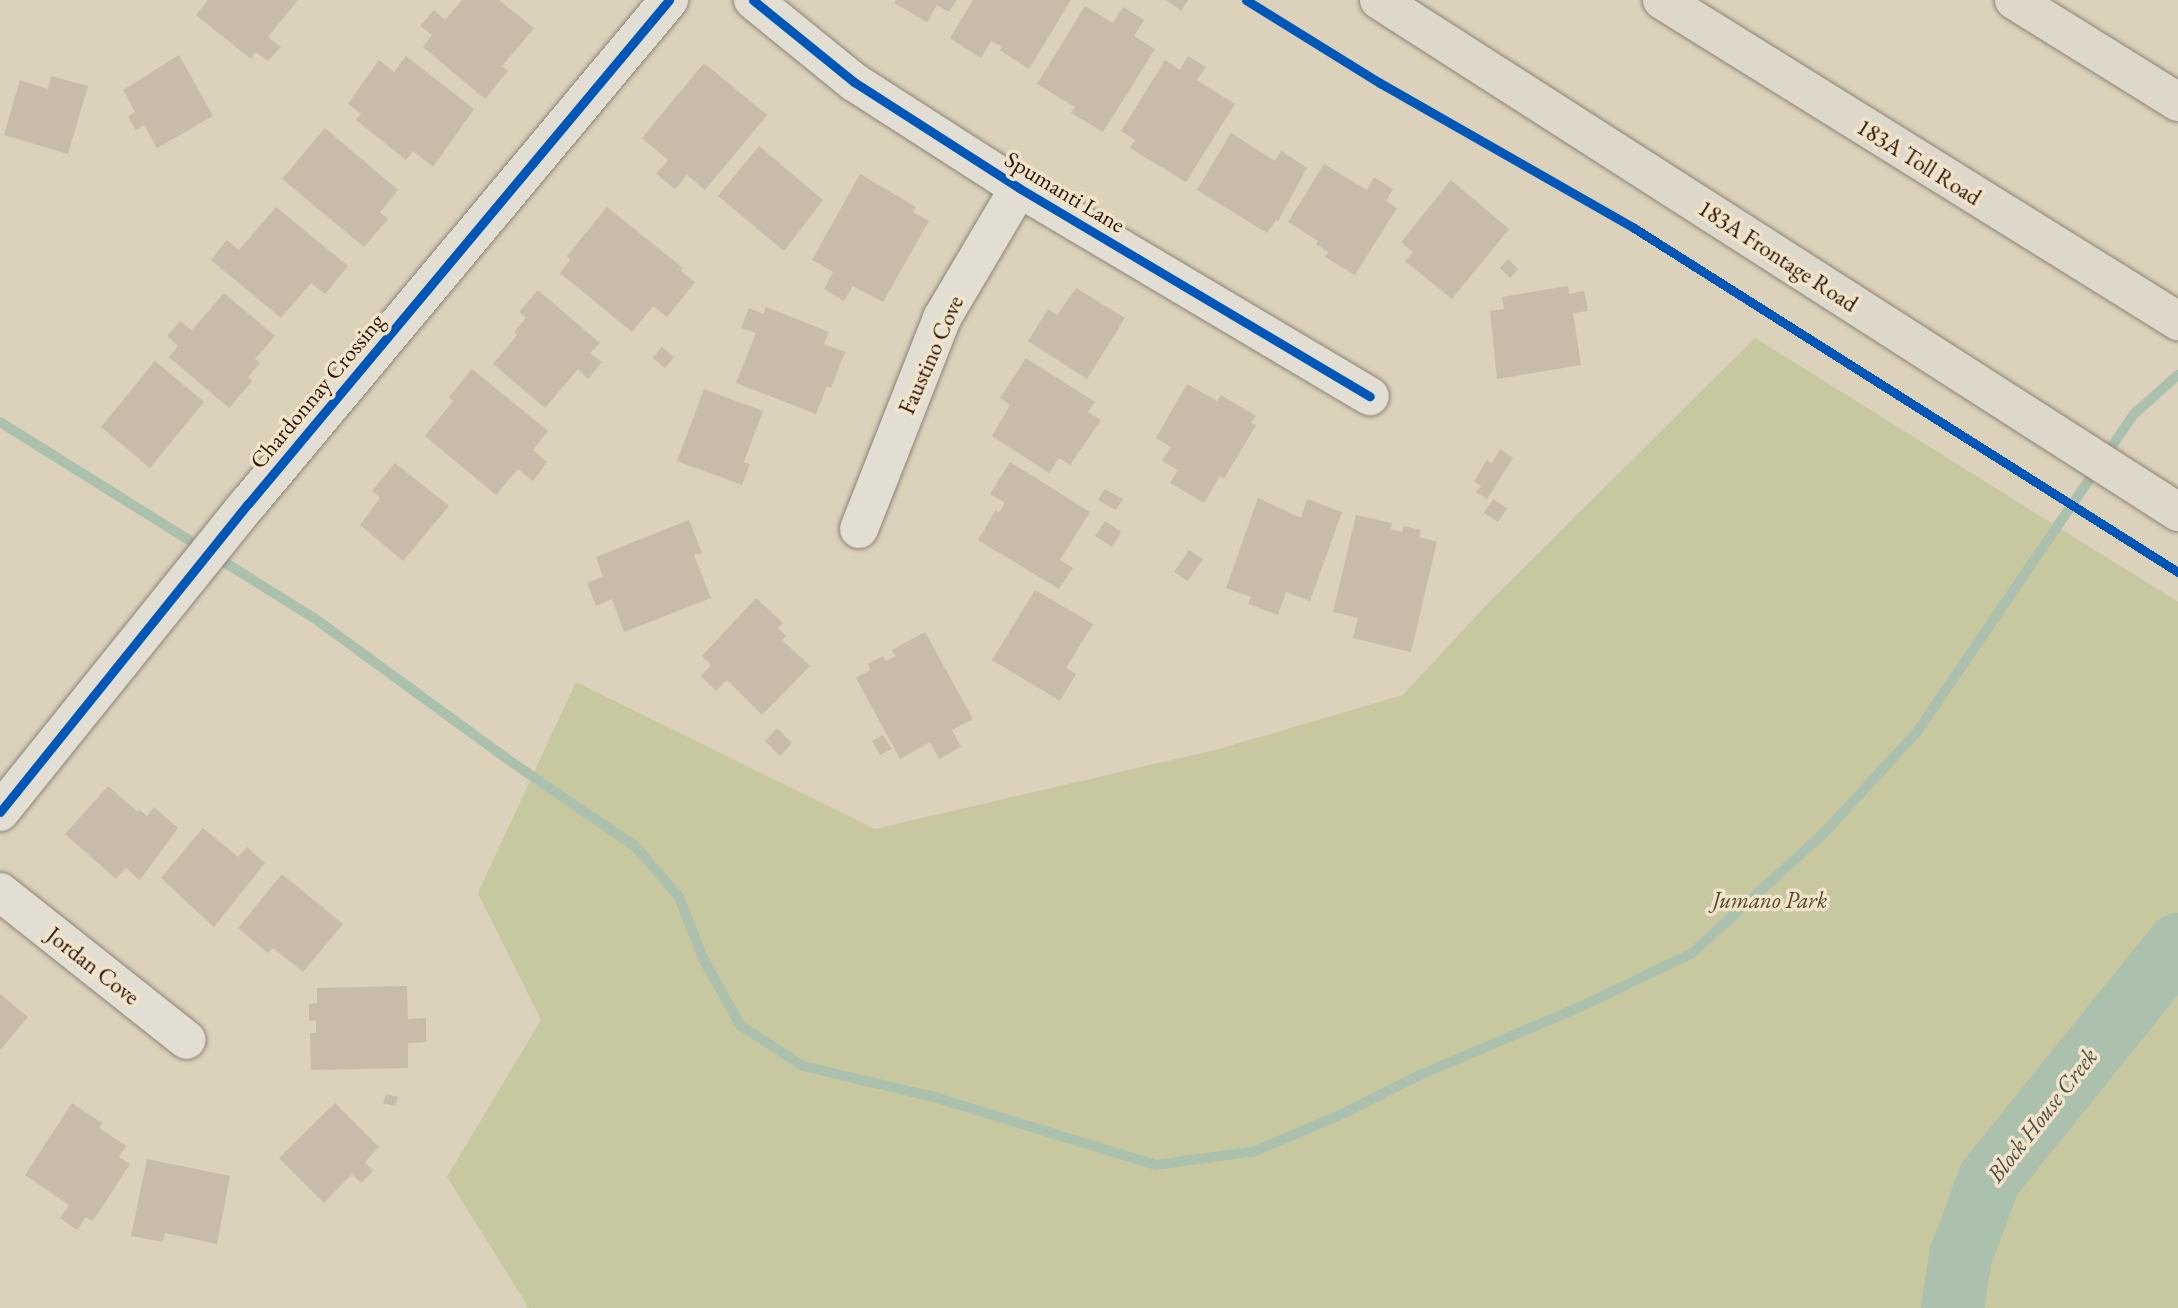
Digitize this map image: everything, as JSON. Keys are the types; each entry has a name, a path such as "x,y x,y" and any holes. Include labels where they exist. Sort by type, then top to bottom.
{"main road":[{"name":"183A Frontage Road","path":"1379,0 2178,512"},
{"name":"183A Toll Road","path":"1662,0 1825,104 2178,321"},
{"path":"2014,0 2178,102"}],"street":[{"name":"Chardonnay Crossing","path":"0,812 248,504 670,0"},
{"name":"Spumanti Lane","path":"753,0 854,82 1019,188 1370,396"},
{"name":"Faustino Cove","path":"859,529 942,318 1019,188"},
{"name":"Jordan Cove","path":"0,892 187,1040"}],"green space":[{"name":"Jumano Park","path":"1755,338 2178,602 2178,1308 529,1308 447,1177 541,1020 478,893 576,682 875,829 1219,749 1403,695 1489,602"}],"building":[{"path":"208,0 298,0 268,37 281,47 268,61 256,52 251,59 196,15"},
{"path":"462,0 499,0 534,28 502,66 508,71 485,99 423,47 432,35 420,26 434,10 445,20"},
{"path":"896,0 957,0 949,12 937,5 927,22 894,3"},
{"path":"973,0 1071,0 1029,69 991,41 981,58 950,38"},
{"path":"1166,0 1188,0 1181,11"},
{"path":"1085,6 1113,23 1123,7 1144,20 1134,36 1155,49 1103,132 1071,113 1075,107 1037,84"},
{"path":"179,55 213,116 157,148 144,125 136,130 128,116 135,112 123,90"},
{"path":"406,56 474,109 433,167 413,151 406,160 356,120 361,114 348,104 379,60 394,72"},
{"path":"1188,56 1206,67 1197,80 1235,104 1186,182 1130,148 1135,140 1121,131 1165,60 1180,70"},
{"path":"704,63 767,115 705,190 687,175 675,189 656,174 668,160 642,138"},
{"path":"51,76 88,86 68,154 4,135 20,80 48,89"},
{"path":"325,128 398,190 380,212 388,219 364,247 282,179"},
{"path":"1231,133 1275,161 1281,151 1307,168 1278,221 1276,220 1267,233 1197,190"},
{"path":"759,146 823,200 784,251 718,196"},
{"path":"1324,164 1367,190 1374,177 1393,189 1386,201 1397,208 1355,275 1325,257 1328,252 1316,244 1318,241 1288,222"},
{"path":"860,174 916,207 913,212 929,221 883,302 853,286 844,301 824,289 833,272 812,260"},
{"path":"1451,180 1509,229 1452,299 1405,261 1413,252 1401,242"},
{"path":"276,207 348,266 325,294 311,283 281,318 211,260 227,240 239,250"},
{"path":"607,207 683,268 681,271 695,282 667,317 653,306 632,332 560,273 570,260 567,256"},
{"path":"1508,259 1518,269 1510,278 1500,268"},
{"path":"1568,286 1569,294 1584,291 1588,311 1573,313 1581,365 1497,379 1490,311 1504,309 1502,297"},
{"path":"1076,288 1125,318 1087,379 1028,341 1048,309 1057,315"},
{"path":"538,290 600,343 590,353 602,362 588,379 578,369 545,408 493,364 517,335 514,332 526,318 519,312"},
{"path":"224,293 275,336 255,359 260,363 248,377 252,381 229,408 169,357 178,346 167,336 180,321 192,330"},
{"path":"766,307 829,332 824,344 845,352 831,388 827,386 816,414 736,383 756,333 741,328 749,308 763,314"},
{"path":"662,347 674,357 665,368 653,358"},
{"path":"1026,358 1095,402 1088,412 1101,420 1070,465 1059,458 1049,473 992,436 1010,405 1000,398"},
{"path":"155,361 204,402 150,468 101,427"},
{"path":"472,369 548,431 533,450 547,462 533,481 518,469 496,495 425,436 453,401 449,397"},
{"path":"1187,384 1217,401 1221,395 1256,416 1251,423 1256,425 1224,479 1220,476 1204,503 1170,483 1178,470 1162,461 1171,447 1156,438"},
{"path":"704,389 763,411 744,462 750,464 742,485 677,461"},
{"path":"1500,449 1513,458 1487,499 1476,492 1481,486 1474,481 1487,460 1492,463"},
{"path":"1010,462 1090,512 1060,560 1073,568 1059,589 978,540 996,510 999,513 1005,503 990,494"},
{"path":"395,463 449,506 403,561 360,525 380,498 372,491"},
{"path":"1105,489 1123,499 1116,510 1098,500"},
{"path":"1258,498 1301,518 1307,499 1342,512 1310,601 1286,592 1278,615 1248,604 1251,597 1226,588"},
{"path":"1493,499 1507,508 1498,522 1484,513"},
{"path":"1356,515 1392,523 1391,529 1402,532 1404,526 1421,530 1419,537 1437,542 1411,652 1353,638 1358,618 1333,612"},
{"path":"689,520 702,553 694,555 711,598 624,632 612,599 596,606 587,583 603,577 596,557"},
{"path":"1105,521 1121,532 1112,547 1095,536"},
{"path":"1189,550 1203,559 1188,581 1174,572"},
{"path":"1035,590 1093,624 1066,668 1076,674 1060,701 992,660"},
{"path":"756,598 783,623 778,628 786,636 782,640 810,666 762,715 727,680 716,691 701,676 711,665 702,656"},
{"path":"925,632 973,719 952,730 961,747 939,759 930,742 900,759 856,678 870,670 868,664 883,656 886,661 896,656 892,650"},
{"path":"777,728 792,743 780,756 765,741"},
{"path":"883,735 892,749 880,755 872,741"},
{"path":"108,786 138,812 139,809 147,816 154,807 178,828 140,880 126,868 116,879 65,834"},
{"path":"203,828 238,857 247,847 265,863 214,927 161,878"},
{"path":"282,874 343,924 303,972 273,948 268,953 238,928"},
{"path":"407,986 408,1019 426,1018 426,1042 408,1043 408,1068 311,1070 310,1033 316,1033 316,1020 309,1021 309,1004 317,1003 317,988"},
{"path":"0,994 28,1017 0,1050"},
{"path":"386,1094 398,1097 395,1106 383,1103"},
{"path":"72,1103 102,1123 99,1128 126,1146 119,1157 130,1164 93,1221 86,1217 77,1230 60,1218 69,1205 25,1175"},
{"path":"335,1103 379,1147 365,1162 373,1171 361,1183 352,1174 324,1203 279,1158"},
{"path":"147,1159 230,1176 217,1244 165,1233 163,1242 131,1236"}],"waterway":[{"path":"0,422 314,618 513,763 636,847 679,897 703,958 740,1025 803,1066 937,1098 1156,1165 1255,1151 1338,1116 1418,1076 1580,1007 1692,953 1824,833 1917,732 2134,414 2178,375"},
{"name":"Block House Creek","path":"1952,1308 1960,1256 1989,1178 2178,944"}],"cycle path":[{"path":"0,812 248,504 669,0"},
{"path":"753,0 854,82 1019,188 1370,396"},
{"path":"1246,0 1380,83 1634,228 2178,572"}]}
